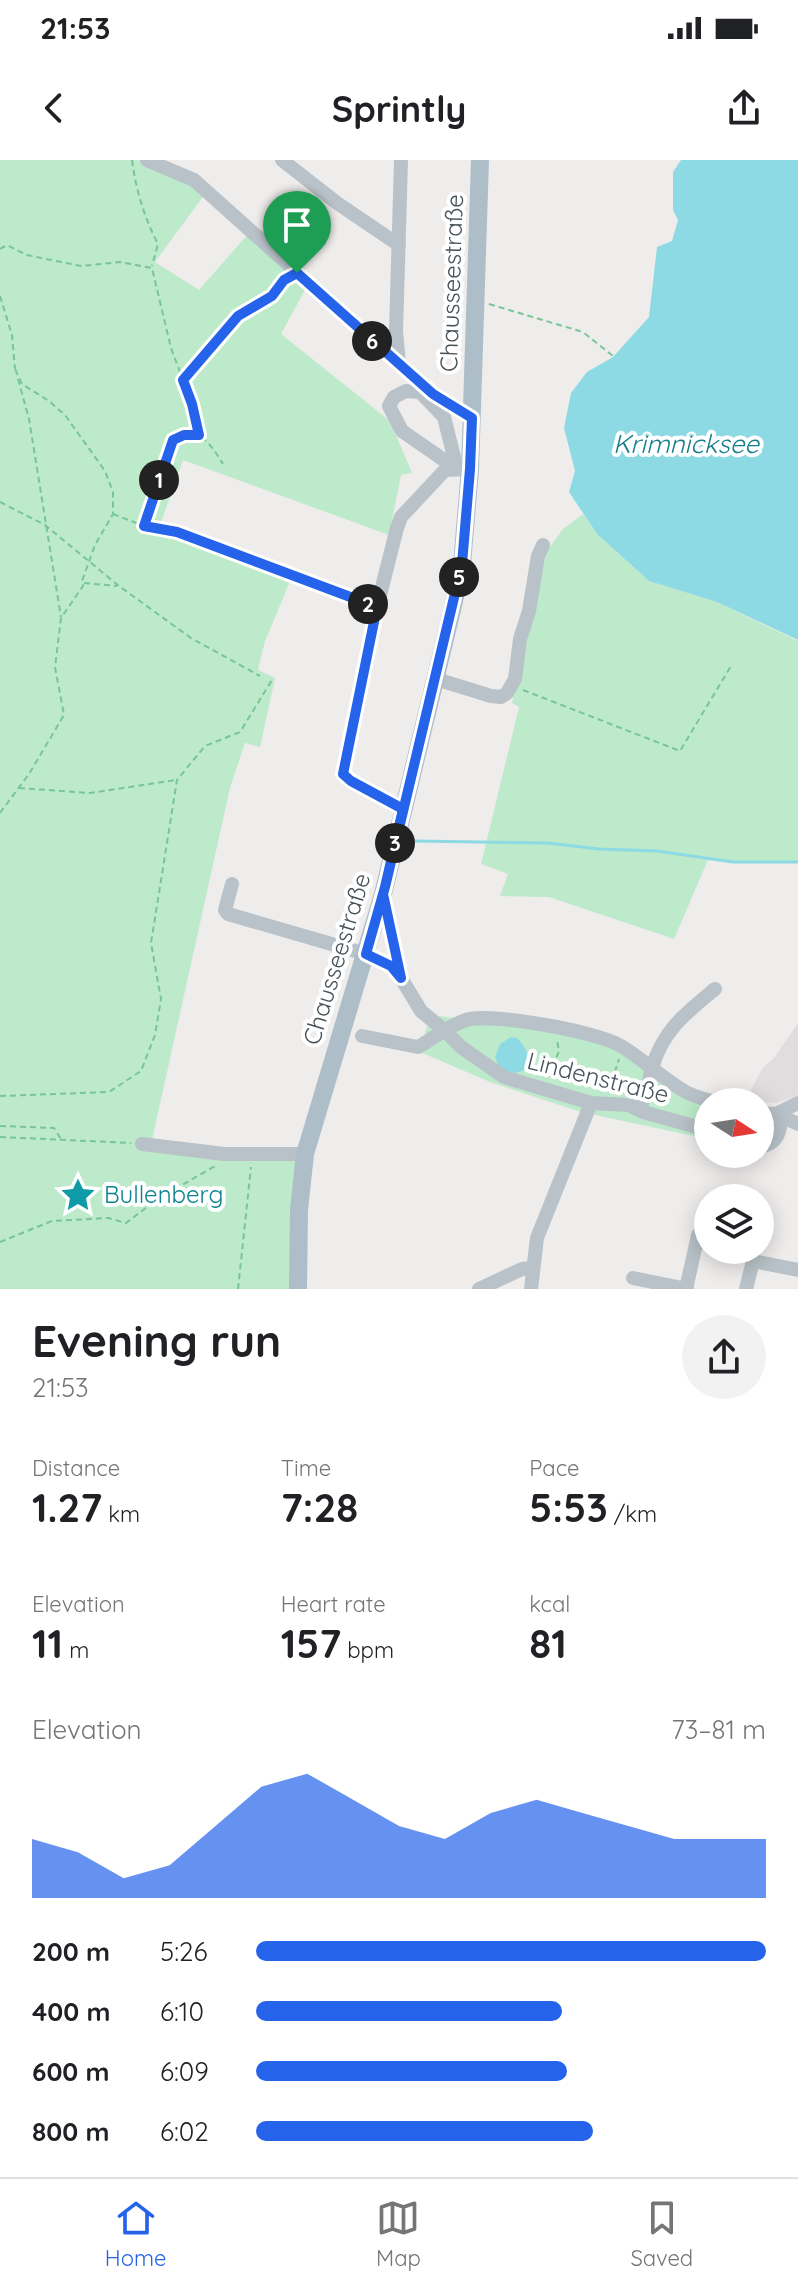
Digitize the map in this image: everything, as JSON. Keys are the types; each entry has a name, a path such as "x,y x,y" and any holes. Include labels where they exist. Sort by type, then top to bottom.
{"main road":[{"name":"Chausseestraße","path":"298,1289 299,1210 305,1154 385,887 462,564 463,469 472,418 480,160"}],"street":[{"path":"147,160 194,180 433,394 472,418"},
{"path":"282,160 337,203 399,245"},
{"path":"399,363 396,332 401,160"},
{"path":"406,391 420,392 444,417 463,469 402,431 389,406 394,397 406,391"},
{"path":"403,809 343,774 377,607 401,517 445,470 463,469"},
{"path":"177,532 377,607"},
{"path":"436,679 501,697 512,686 538,556 543,545"},
{"name":"Lindenstraße","path":"232,884 225,910 228,914 366,954 391,966 421,1011 461,1047 504,1077 598,1103 629,1105 694,1126"},
{"path":"638,1109 646,1096 651,1068 666,1035 679,1018 715,989"},
{"name":"Lindenstraße","path":"362,1036 418,1047 439,1032 466,1020 496,1017 554,1027 623,1046 694,1095"},
{"path":"531,1289 537,1238 598,1103"},
{"path":"778,1115 798,1103"},
{"path":"774,1115 798,1124"},
{"path":"774,1141 781,1130 778,1115"},
{"path":"142,1144 235,1154 305,1154"},
{"path":"633,1278 686,1289 694,1253"},
{"path":"746,1289 753,1261 798,1270"},
{"path":"479,1289 522,1269 532,1268"}],"path":[{"path":"132,160 146,221 158,244 152,268 171,348 192,404 199,435 223,464"},
{"path":"0,249 7,245 27,255 81,266 120,262 152,268"},
{"path":"183,380 238,316 272,296 284,280 297,273"},
{"path":"0,296 12,335 15,369 29,419 61,618 55,667 64,715 0,813"},
{"path":"476,300 583,332 613,356"},
{"path":"15,369 22,384 65,415 105,471 113,492 113,514 95,545 83,586 61,618"},
{"path":"144,526 173,440 184,435 199,435"},
{"path":"0,502 45,525 119,586 191,638 260,676"},
{"path":"113,514 144,526 177,532"},
{"path":"83,583 119,586"},
{"path":"512,686 680,751 731,666"},
{"path":"0,1096 109,1092 141,1071 155,1035 161,999 151,943 177,780 205,746 240,732 272,680"},
{"path":"18,788 90,793 177,780"},
{"path":"390,925 401,978"},
{"path":"539,1088 550,1076 559,1051 554,1027"},
{"path":"598,1103 623,1046"},
{"path":"0,1126 54,1128 62,1139"},
{"path":"0,1137 142,1144"},
{"path":"0,1242 52,1221 108,1218 126,1223 159,1198 235,1154"},
{"path":"238,1289 252,1154"}],"shaded area":[{"path":"798,1023 798,1095 777,1103 774,1103 774,1088 752,1088 762,1069 774,1058"}],"green space":[{"path":"0,160 138,160 193,184 205,194 155,262 199,290 248,234 307,286 281,334 390,421 412,473 401,475 389,535 183,460 159,528 291,579 265,641 258,670 275,678 260,747 245,743 230,788 150,1149 299,1158 293,1289 0,1289"},
{"path":"583,514 597,534 649,581 717,602 798,641 798,862 708,860 674,939 549,897 500,896 508,874 481,864 519,707 512,703 547,551 563,529"},
{"path":"430,1015 603,1041 694,1094 694,1136 581,1112 490,1082 420,1052"}],"water":[{"name":"Krimnicksee","path":"681,160 798,160 798,640 717,602 649,581 597,534 569,492 575,471 564,428 571,393 587,372 613,357 649,317 657,247 672,241 678,220 673,210 673,172"},
{"path":"511,1037 517,1038 526,1049 526,1070 515,1073 500,1069 495,1057 500,1044"}],"waterway":[{"path":"415,841 548,843 657,851 733,862 798,862"}],"place":[{"name":"Bullenberg","path":"78,1195"}],"route":[{"path":"297,273 433,394 472,418 462,564 383,894 401,978 391,966 366,954 403,809 343,774 377,607 177,532 144,526 173,440 184,435 199,435 183,380 238,316 272,296 284,280 297,273"}]}
